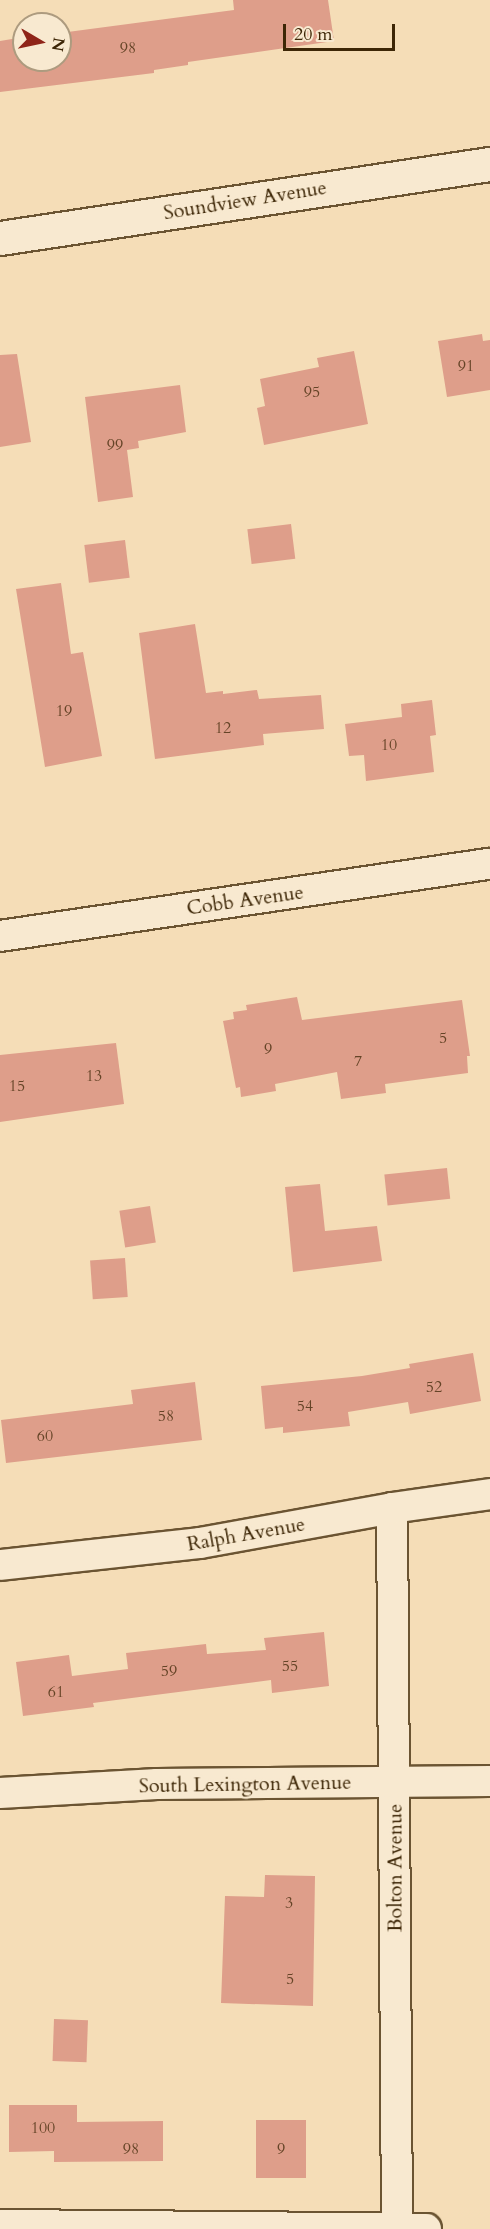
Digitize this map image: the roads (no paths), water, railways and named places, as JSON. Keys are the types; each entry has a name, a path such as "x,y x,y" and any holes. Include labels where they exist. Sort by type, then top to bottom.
{"street":[{"name":"Soundview Avenue","path":"0,237 490,164"},
{"name":"Cobb Avenue","path":"0,936 490,864"},
{"name":"Ralph Avenue","path":"0,1564 200,1543 393,1508 490,1494"},
{"name":"Bolton Avenue","path":"393,1508 397,2229"},
{"name":"South Lexington Avenue","path":"0,1793 157,1784 490,1781"},
{"path":"0,2225 426,2229"}]}
